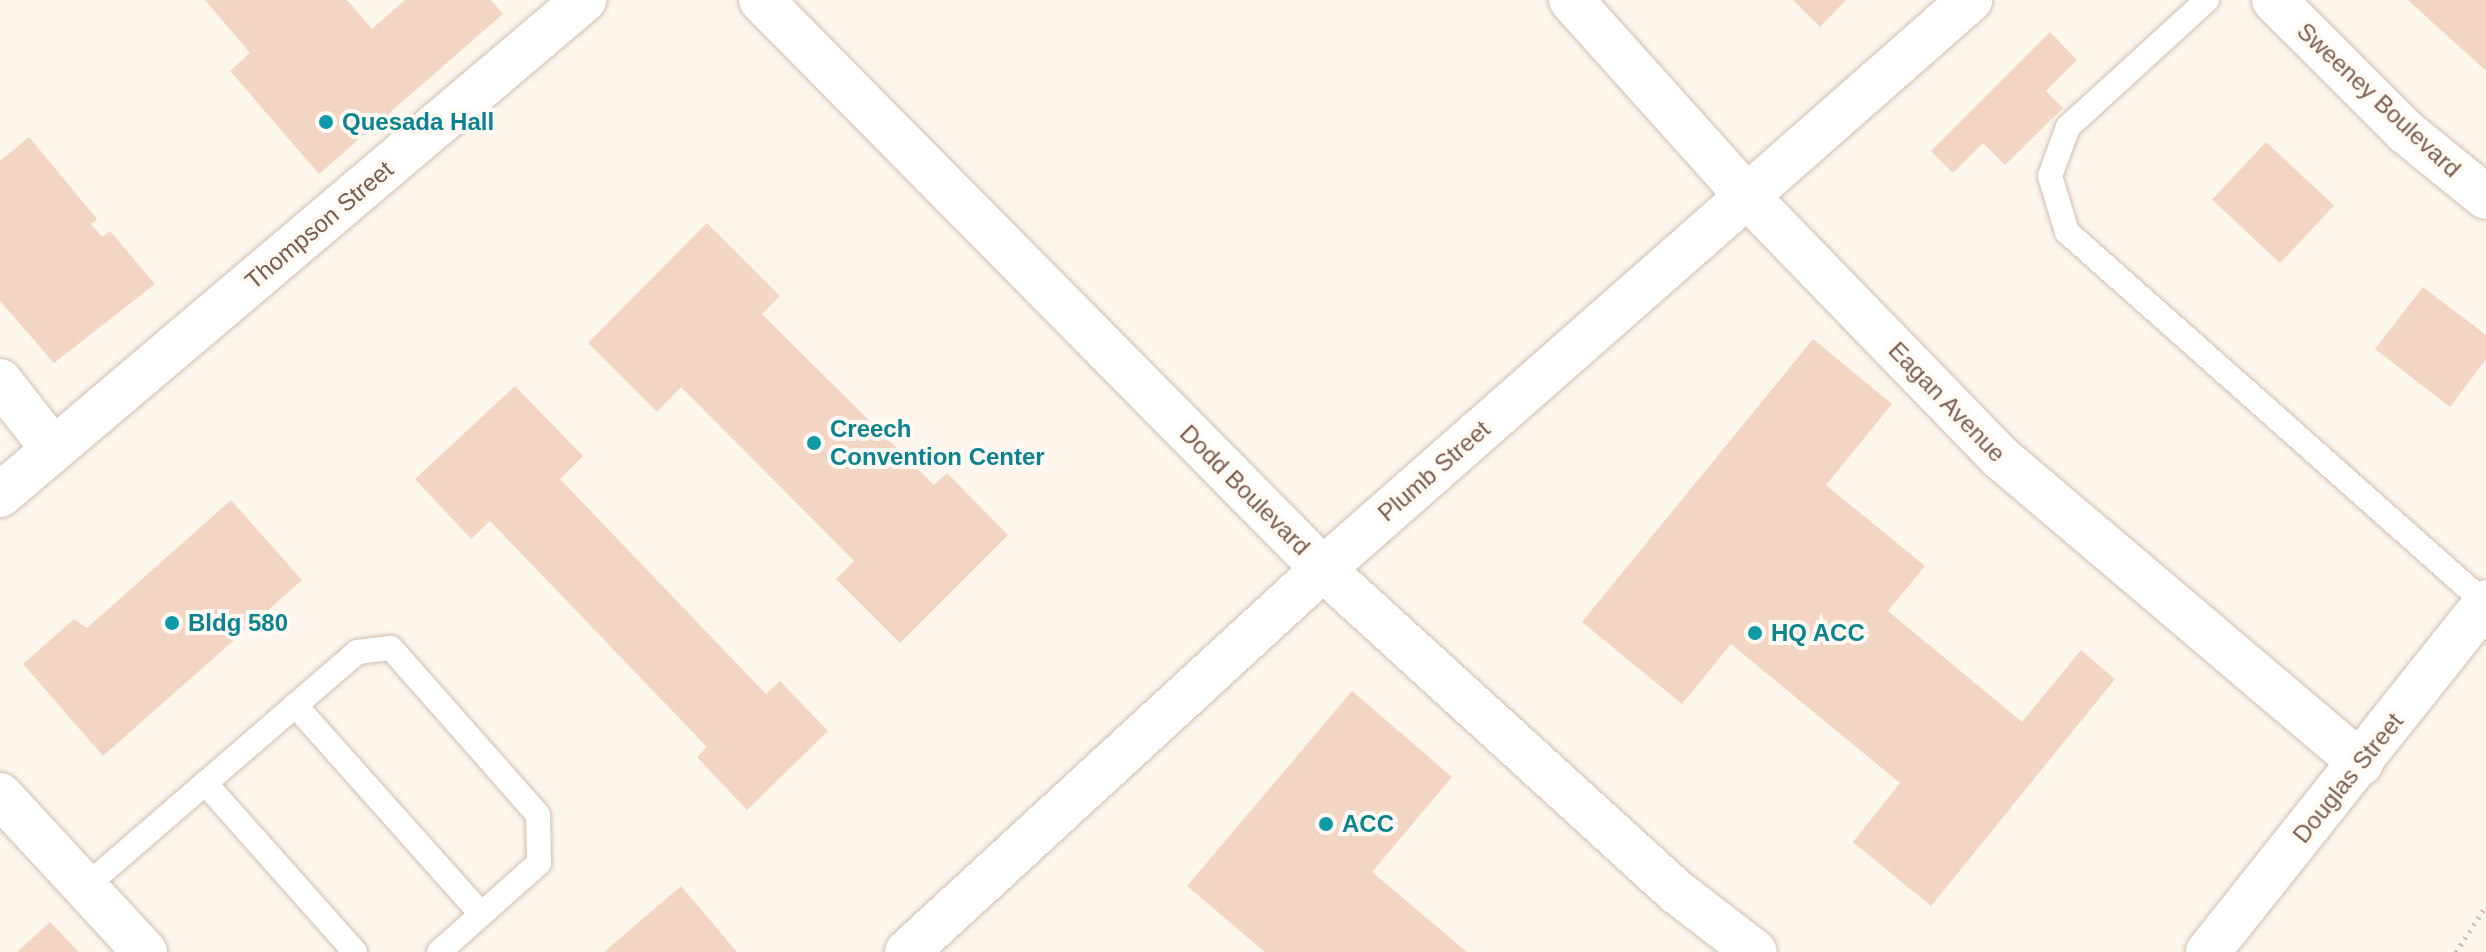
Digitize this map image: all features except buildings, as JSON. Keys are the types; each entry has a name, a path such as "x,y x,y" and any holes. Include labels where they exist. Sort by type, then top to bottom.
{"street":[{"name":"Thompson Street","path":"0,495 584,0"},
{"name":"Dodd Boulevard","path":"761,0 1323,569 1677,892 1755,952"},
{"name":"Eagan Avenue","path":"1571,0 1746,195 2001,458 2361,763"},
{"name":"Plumb Street","path":"907,952 1323,569 1970,0"},
{"name":"Sweeney Boulevard","path":"2274,0 2406,132 2486,197"},
{"path":"0,381 53,449"},
{"name":"Douglas Street","path":"2208,952 2486,603"},
{"path":"0,795 145,952"}],"lane":[{"path":"2207,0 2068,127 2050,176 2067,232 2486,603"},
{"path":"85,887 357,652 391,648 538,815 539,863 439,952"},
{"path":"295,705 481,914"},
{"path":"205,783 355,952"}],"path":[{"path":"2456,952 2486,906"}],"place":[{"name":"Quesada Hall","path":"326,122"},
{"name":"Creech Convention Center","path":"814,443"},
{"name":"Bldg 580","path":"172,623"},
{"name":"HQ ACC","path":"1755,633"},
{"name":"ACC","path":"1326,824"}]}
